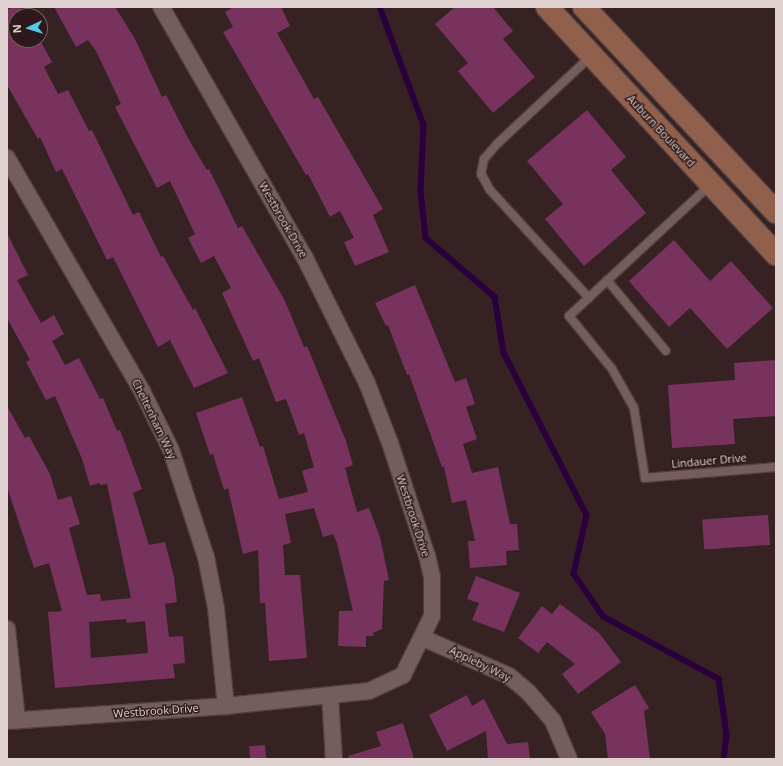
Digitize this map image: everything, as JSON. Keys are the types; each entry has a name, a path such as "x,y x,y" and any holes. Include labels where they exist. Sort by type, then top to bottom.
{"main road":[{"path":"584,7 776,212"},
{"name":"Auburn Boulevard","path":"551,9 591,56 776,254"}],"street":[{"name":"Westbrook Drive","path":"12,720 226,706 369,691 392,682 402,675 424,638 432,616 432,578 412,508 367,383 306,258 161,7"},
{"name":"Cheltenham Way","path":"7,158 142,391 172,450 206,557 216,608 226,706"},
{"path":"7,629 12,720"},
{"name":"Appleby Way","path":"424,638 509,676 529,693 553,722 569,759"},
{"path":"330,696 334,759"}],"lane":[{"path":"591,56 484,158 481,174 490,190 589,298 606,280 711,184"},
{"path":"606,280 666,350"},
{"name":"Lindauer Drive","path":"589,298 569,316 612,370 634,408 644,478 776,467"}],"building":[{"path":"54,7 115,7 135,39 162,97 166,95 189,140 207,170 209,169 238,228 242,226 285,301 304,347 307,346 346,441 353,465 345,468 357,512 369,508 380,537 389,580 384,581 382,629 373,633 374,636 366,636 366,647 338,646 339,611 353,611 337,543 333,534 323,537 314,508 285,514 291,543 283,545 285,575 300,575 307,658 269,661 265,603 260,603 258,550 243,554 228,488 224,490 213,454 210,455 196,413 242,397 260,447 263,446 279,499 308,492 302,471 314,467 304,433 299,435 286,399 276,402 259,358 253,361 222,293 231,288 214,256 201,263 188,238 195,234 170,181 157,188 115,107 121,104 96,51 88,40 76,47"},
{"path":"234,7 281,7 290,26 277,33 314,99 318,97 383,209 373,215 389,252 355,266 344,242 354,238 340,211 330,217 308,174 306,175 223,32 233,27 225,12"},
{"path":"455,7 493,7 513,31 503,39 535,77 493,113 458,71 468,63 435,24"},
{"path":"7,10 8,48 44,48 52,62 44,67 58,94 68,90 89,131 92,130 133,215 139,212 161,257 163,256 193,310 195,308 228,373 194,388 170,340 158,347 113,257 107,260 62,169 56,172 40,137 38,139 7,85"},
{"path":"587,110 626,157 611,170 646,213 584,266 545,219 563,204 527,161"},
{"path":"7,233 28,275 17,280 41,323 54,315 64,334 52,341 65,365 79,358 100,399 103,398 117,431 120,430 142,489 133,493 149,545 165,542 174,577 177,602 165,604 169,637 183,636 185,663 173,664 175,678 55,688 48,612 62,611 49,563 34,568 7,487 7,406 25,438 29,436 50,474 58,500 71,496 80,524 69,528 87,595 100,594 101,601 131,598 107,484 100,485 100,483 90,486 82,459 55,396 46,400 26,362 30,360 7,318","holes":["126,619 127,623 145,621 148,653 91,658 89,622"]},
{"path":"674,240 710,281 731,261 773,308 727,349 690,308 669,327 629,281"},
{"path":"415,285 455,382 466,378 475,404 466,407 477,439 463,444 472,473 498,467 510,524 517,524 519,550 506,551 507,565 470,568 468,541 475,541 466,500 452,503 444,467 442,467 409,374 407,375 388,325 386,326 375,303"},
{"path":"776,360 776,416 733,419 735,444 672,448 668,385 735,380 734,363"},
{"path":"768,515 770,545 704,550 702,520"},
{"path":"476,576 520,593 504,632 472,620 479,603 467,599"},
{"path":"560,604 599,633 621,662 578,694 562,674 575,664 547,642 538,653 518,638 542,606 552,614"},
{"path":"635,685 649,708 644,711 650,759 608,759 605,734 591,712"},
{"path":"467,695 472,706 484,699 507,744 528,742 530,759 488,759 486,731 447,751 429,715"},
{"path":"403,723 414,759 349,759 348,756 381,746 376,732"},
{"path":"265,745 266,759 250,759 249,746"}],"waterway":[{"path":"380,7 424,125 421,191 426,238 495,297 504,353 587,515 574,574 604,617 719,679 727,735 724,759"}]}
